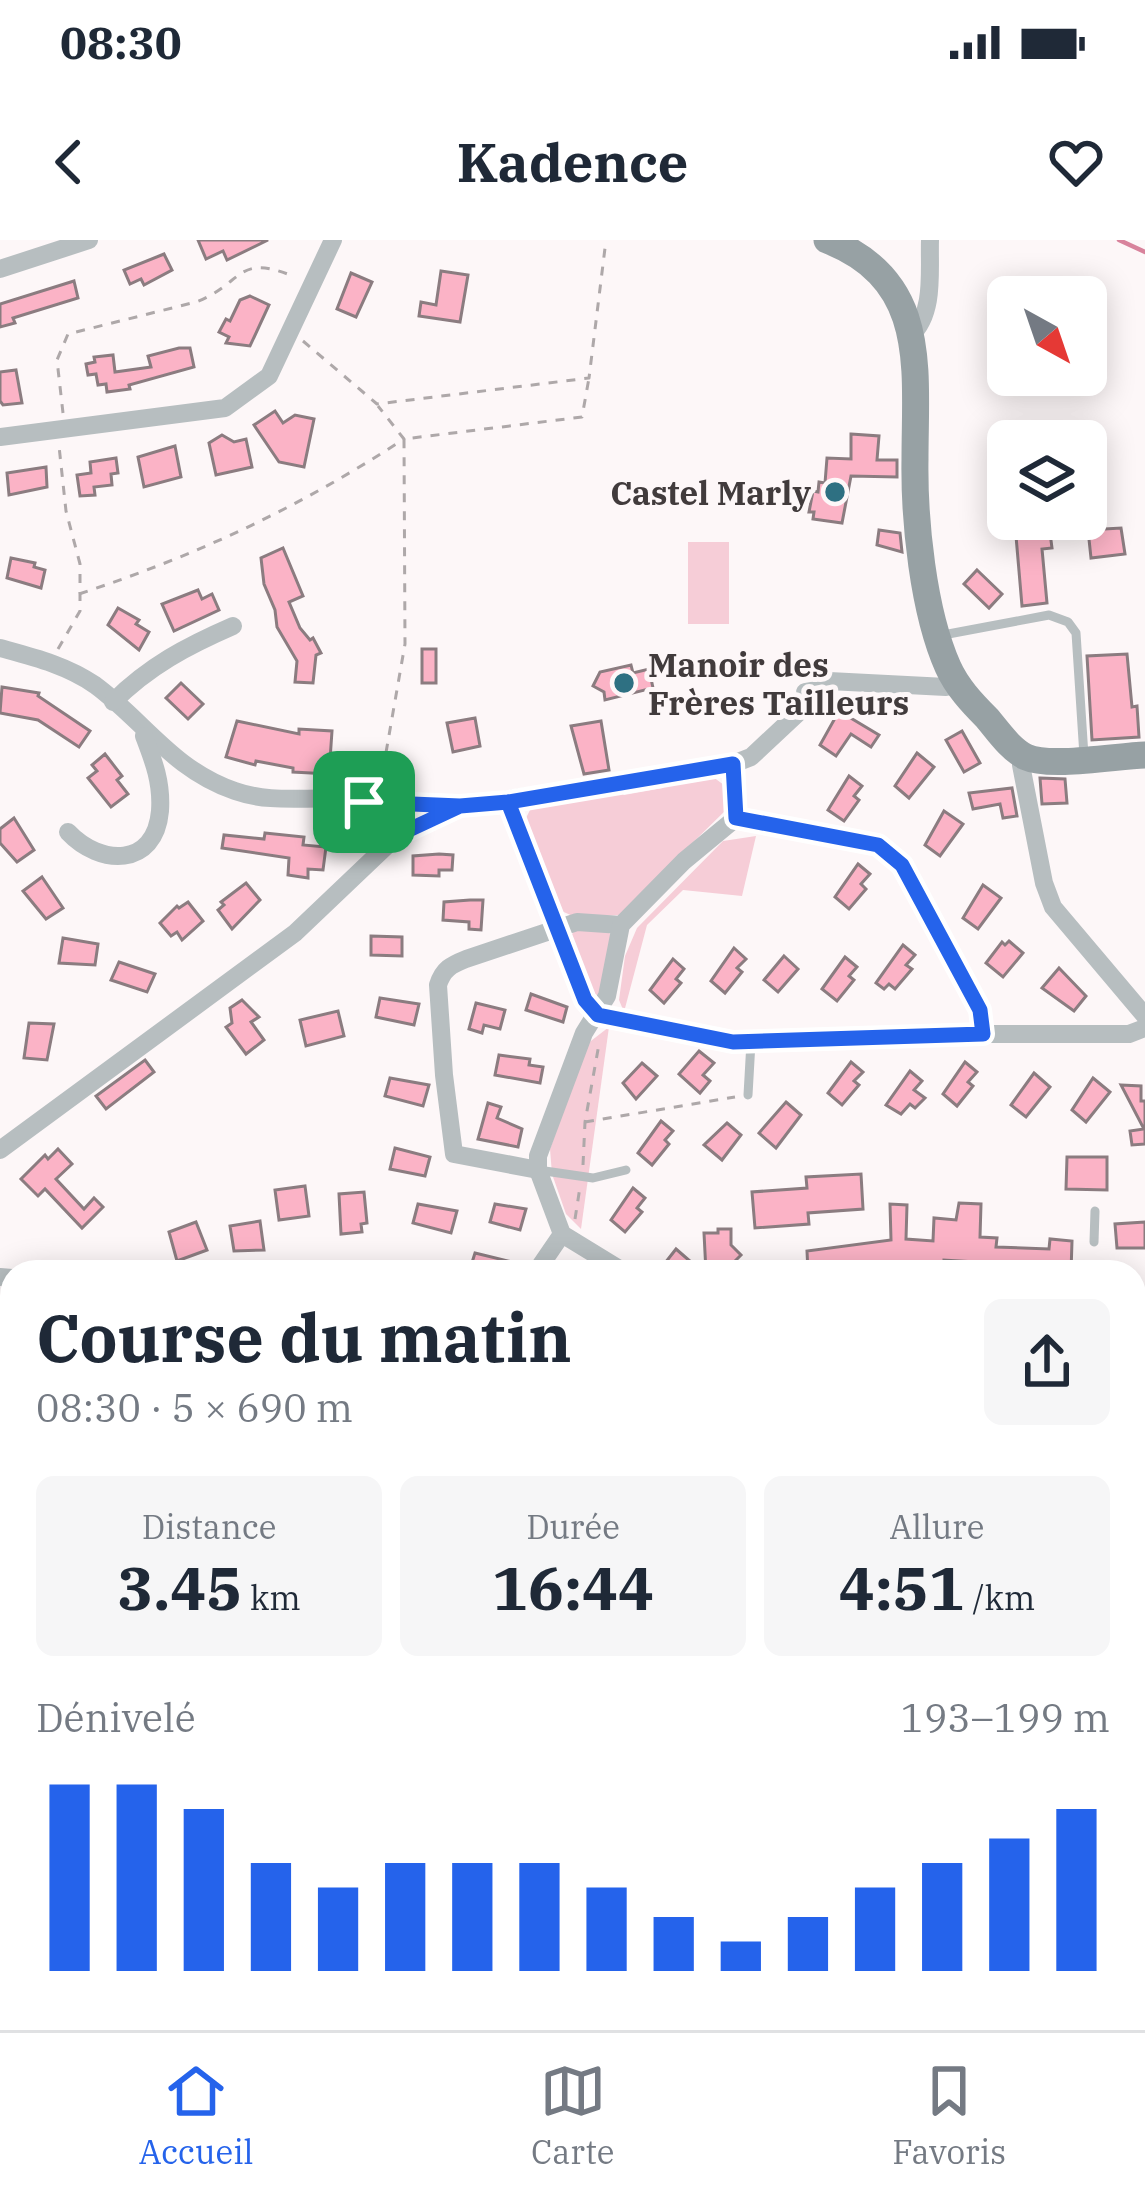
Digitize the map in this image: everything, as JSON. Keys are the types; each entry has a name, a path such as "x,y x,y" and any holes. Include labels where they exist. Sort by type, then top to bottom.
{"street":[{"path":"0,269 89,240"},
{"path":"0,437 225,407 269,376 333,240"},
{"path":"826,240 880,272 898,296 911,335 918,519 938,636 956,682 1024,756 1046,761 1145,755"},
{"path":"911,335 920,326 927,303 930,240"},
{"path":"113,702 154,665 233,626"},
{"path":"0,648 56,664 96,686 172,758 234,791 364,802 398,835"},
{"path":"0,1150 295,933 398,835 460,806 508,802 751,757 829,680 946,687 956,682"},
{"path":"68,832 102,857 124,857 147,844 160,817 159,775 141,728"},
{"path":"1024,756 1021,765 1053,907 1145,1016"},
{"path":"604,1260 562,1234 538,1170 543,1140 584,1033 598,1015 614,971 621,925 684,861 736,818 737,761"},
{"path":"508,802 585,1000 598,1015 733,1042 1129,1034 1145,1028"},
{"path":"736,818 878,845 902,865 980,1010 983,1034"},
{"path":"538,1170 454,1154 438,985 448,966 577,922 621,925"},
{"path":"544,1260 562,1234"}],"lane":[{"path":"938,636 1049,615 1068,622 1076,633 1084,758"},
{"path":"748,1095 752,1042"},
{"path":"538,1170 582,1178 626,1170"},
{"path":"1094,1242 1095,1211"}],"path":[{"path":"80,594 188,556 297,506 404,439 582,417 605,240"},
{"path":"292,332 376,404 404,439 405,644 381,782 364,802"},
{"path":"376,404 589,378"},
{"path":"364,802 460,806"},
{"path":"562,1234 575,1219 582,1178 585,1122 601,1035 598,1015"},
{"path":"585,1122 748,1095"}],"shaded area":[{"path":"688,542 729,542 729,624 688,624"},
{"path":"709,774 728,788 729,807 619,915 577,918 555,908 523,824 533,804 615,788 624,795 663,788 666,780"},
{"path":"756,836 742,896 683,890 647,925 624,1012 619,1000 625,956 637,928 723,841"},
{"path":"577,927 607,930 611,935 604,991 597,995 588,992 568,940"},
{"path":"609,1027 581,1229 566,1214 552,1174 550,1149 587,1044"}],"building":[{"path":"198,240 268,240 227,260 223,251 206,259"},
{"path":"164,254 172,270 144,285 141,279 130,284 124,270"},
{"path":"441,271 468,275 460,322 419,316 421,302 436,305"},
{"path":"351,273 372,282 356,317 337,309"},
{"path":"74,281 78,298 13,318 15,323 0,327 0,304"},
{"path":"250,296 269,305 250,346 226,343 229,337 219,332 240,300"},
{"path":"190,348 194,367 129,385 130,389 107,392 106,384 98,385 96,374 88,375 86,364 95,362 94,357 113,355 115,372 151,367 148,356"},
{"path":"16,370 22,403 3,405 0,372"},
{"path":"275,411 283,423 295,415 314,419 304,467 279,462 254,425"},
{"name":"Castel Marly","path":"851,434 879,436 877,460 897,460 897,477 851,476 842,523 813,519 814,512 809,512 813,491 818,492 819,482 825,483 827,458 851,459"},
{"path":"222,435 234,442 246,439 252,467 216,475 209,443"},
{"path":"175,446 181,477 144,487 138,457"},
{"path":"116,458 118,473 111,474 112,485 94,487 95,495 80,496 77,475 91,473 90,462"},
{"path":"46,467 47,487 9,495 7,473"},
{"path":"1121,528 1125,554 1091,558 1089,540 1107,540 1107,529"},
{"path":"879,530 900,533 902,552 877,545"},
{"path":"1016,540 1051,540 1052,548 1042,549 1047,603 1022,606"},
{"path":"283,548 303,596 289,602 300,628 321,653 316,655 313,683 295,682 297,661 277,627 264,584 261,558"},
{"path":"11,558 45,570 41,588 7,578"},
{"path":"977,570 1002,594 989,608 964,584"},
{"path":"198,590 202,599 212,594 219,610 174,631 162,604"},
{"path":"118,608 149,632 139,650 108,625"},
{"path":"422,649 436,649 436,683 422,683"},
{"path":"1127,654 1139,737 1092,740 1087,656"},
{"name":"Manoir des Frères Tailleurs","path":"631,665 633,673 649,669 653,688 605,700 604,692 593,686 600,672"},
{"path":"181,683 203,704 188,719 166,698"},
{"path":"2,687 39,693 90,731 79,747 38,720 0,713"},
{"path":"839,711 879,735 871,747 851,734 836,756 820,745"},
{"path":"475,718 480,746 453,752 447,723"},
{"path":"237,721 299,734 299,729 332,731 329,774 293,772 293,768 226,757"},
{"path":"601,721 609,770 584,774 571,726"},
{"path":"962,731 980,763 964,772 946,740"},
{"path":"917,753 934,767 909,798 895,786"},
{"path":"105,754 122,776 117,780 128,794 111,807 88,778 97,771 92,765"},
{"path":"849,776 862,786 854,796 859,800 844,821 828,810"},
{"path":"1040,778 1065,779 1067,803 1042,804"},
{"path":"1012,788 1017,816 1003,818 1000,804 973,809 969,793"},
{"path":"944,811 963,824 940,856 925,845"},
{"path":"14,818 34,850 17,862 0,843 0,829"},
{"path":"265,833 304,837 303,845 326,847 323,870 308,869 308,878 288,875 289,858 222,848 224,835 264,839"},
{"path":"453,855 452,870 439,870 439,876 413,875 413,856"},
{"path":"858,864 870,874 861,884 866,889 849,909 835,897"},
{"path":"42,877 63,908 46,919 23,891"},
{"path":"246,883 260,900 232,929 218,910 224,905 221,902"},
{"path":"983,885 1001,898 978,929 963,918"},
{"path":"483,900 481,930 469,929 469,922 443,920 444,902"},
{"path":"188,902 203,921 182,940 160,923"},
{"path":"371,936 402,937 402,956 371,955"},
{"path":"63,938 98,944 95,965 59,963"},
{"path":"1009,941 1023,953 1003,977 986,963 1002,942"},
{"path":"903,945 915,955 906,965 912,969 895,989 889,984 884,989 876,983"},
{"path":"734,948 746,959 725,993 711,981"},
{"path":"784,956 798,969 778,992 764,980"},
{"path":"845,957 857,967 849,976 854,980 837,1001 822,989"},
{"path":"673,959 684,969 676,979 681,983 664,1003 650,990"},
{"path":"119,962 155,974 147,992 111,980"},
{"path":"1059,968 1086,996 1074,1011 1042,988"},
{"path":"531,994 567,1007 563,1022 526,1010"},
{"path":"380,998 419,1004 414,1025 376,1017"},
{"path":"242,1000 259,1017 251,1022 264,1040 246,1054 226,1027 232,1023 230,1008"},
{"path":"476,1003 505,1010 500,1029 484,1025 482,1033 469,1029"},
{"path":"338,1011 344,1036 306,1046 300,1020"},
{"path":"29,1023 54,1024 47,1060 24,1058"},
{"path":"699,1051 714,1063 703,1075 710,1081 700,1093 679,1074"},
{"path":"499,1055 530,1059 529,1065 543,1067 540,1083 495,1075"},
{"path":"145,1060 154,1072 106,1109 96,1096"},
{"path":"851,1062 863,1072 854,1081 859,1085 842,1105 828,1093"},
{"path":"965,1062 977,1072 968,1082 973,1086 957,1106 943,1094"},
{"path":"642,1063 657,1076 636,1099 623,1083"},
{"path":"910,1071 922,1081 914,1090 925,1098 901,1114 886,1105"},
{"path":"1034,1073 1050,1087 1026,1117 1011,1105"},
{"path":"390,1078 429,1085 423,1106 385,1096"},
{"path":"1093,1078 1110,1092 1086,1122 1072,1110"},
{"path":"1121,1085 1141,1086 1141,1101 1145,1101 1145,1144 1132,1145 1130,1131 1144,1129"},
{"path":"786,1102 801,1115 776,1148 759,1133"},
{"path":"488,1103 501,1107 497,1118 522,1129 518,1147 478,1139"},
{"path":"661,1121 673,1131 652,1165 638,1153"},
{"path":"727,1123 741,1135 722,1160 704,1145"},
{"path":"395,1148 430,1157 425,1176 390,1169"},
{"path":"58,1149 72,1164 56,1179 84,1209 94,1198 103,1207 82,1228 45,1189 38,1196 21,1179"},
{"path":"1067,1157 1107,1157 1107,1190 1066,1189"},
{"path":"861,1174 863,1209 808,1213 809,1224 755,1228 752,1192 807,1188 806,1177"},
{"path":"305,1186 309,1216 279,1220 275,1190"},
{"path":"633,1188 645,1198 637,1208 642,1212 625,1232 611,1220"},
{"path":"364,1192 367,1223 361,1224 362,1232 341,1234 339,1194"},
{"path":"959,1203 981,1204 980,1237 997,1238 996,1247 1049,1249 1050,1239 1072,1241 1071,1260 807,1260 807,1251 891,1240 890,1204 907,1205 906,1239 933,1241 934,1218 956,1220"},
{"path":"418,1204 457,1211 451,1233 413,1223"},
{"path":"495,1204 526,1209 520,1230 490,1222"},
{"path":"260,1221 264,1250 234,1251 230,1226"},
{"path":"196,1222 207,1250 177,1260 169,1232"},
{"path":"1145,1222 1145,1248 1117,1248 1115,1224"},
{"path":"718,1229 731,1229 731,1245 741,1255 736,1260 705,1260 704,1233 718,1233"},
{"path":"676,1249 689,1260 667,1260"},
{"path":"475,1253 504,1260 473,1260"}],"waterway":[{"path":"1119,240 1145,252"}],"place":[{"name":"Castel Marly","path":"835,492"},
{"name":"Manoir des Frères Tailleurs","path":"624,683"}],"route":[{"path":"364,802 398,835 460,806 508,802 585,1000 598,1015 733,1042 983,1034 980,1010 902,865 878,845 736,818 733,764 508,802 460,806 364,802"}]}
